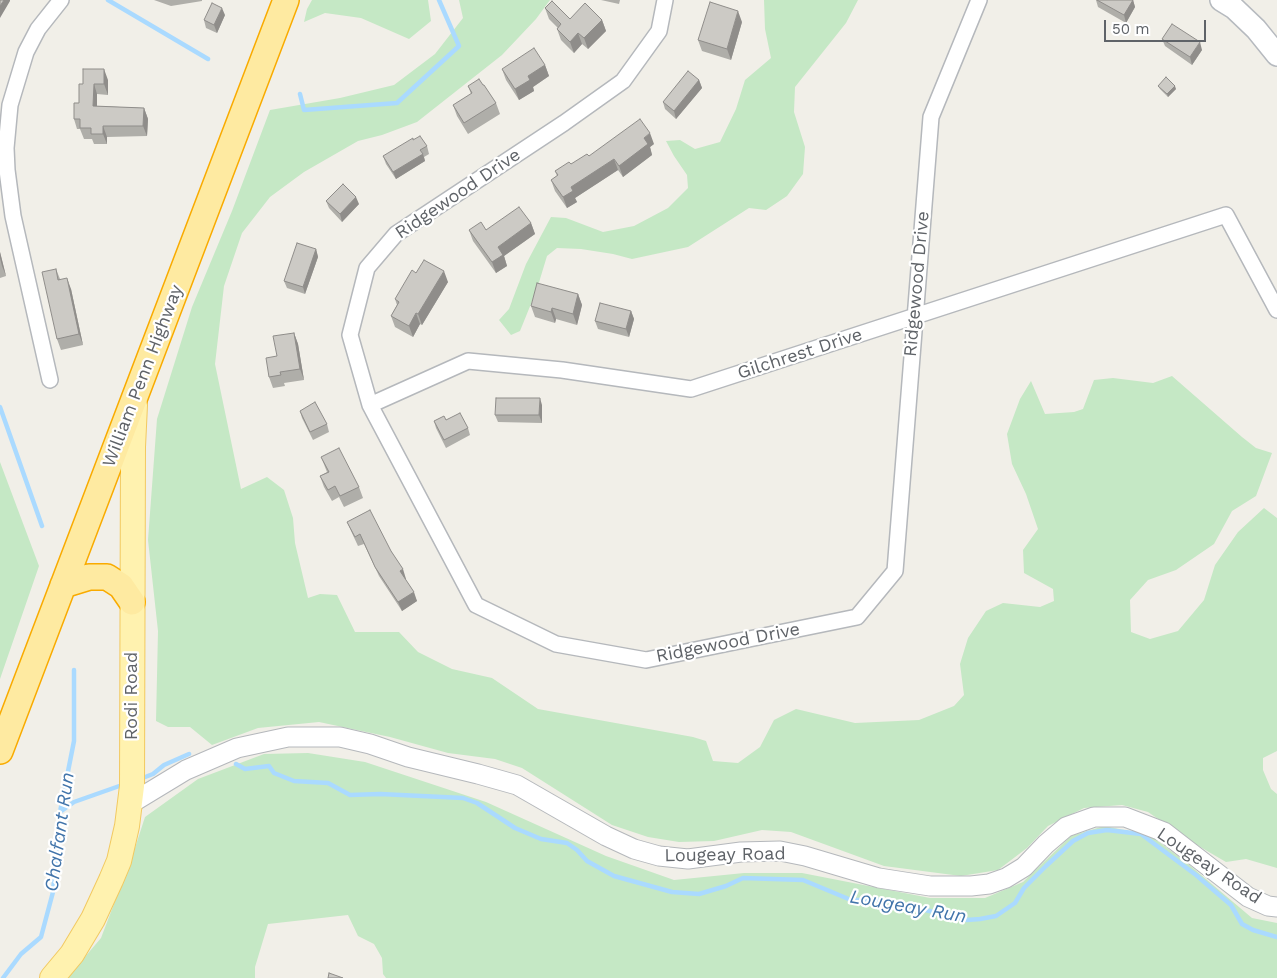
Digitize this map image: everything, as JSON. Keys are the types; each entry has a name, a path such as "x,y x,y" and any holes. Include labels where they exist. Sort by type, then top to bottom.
{"highway":[{"name":"William Penn Highway","path":"0,751 286,0"},
{"path":"64,585 90,577 107,578 121,586 132,602"}],"main road":[{"path":"1221,0 1234,8 1256,29 1277,55"},
{"name":"Rodi Road","path":"52,978 72,954 94,919 112,880 124,844 131,789 133,447 136,393"}],"street":[{"path":"50,380 13,216 6,148 10,105 26,52 38,29 61,0"},
{"name":"Ridgewood Drive","path":"665,0 659,31 623,81 564,123 396,234 366,268 350,336 370,405 476,605 556,644 646,660 857,617 895,571 931,117 979,0"},
{"name":"Gilchrest Drive","path":"370,405 468,361 562,370 691,390 1226,215 1277,310"},
{"name":"Lougeay Road","path":"131,789 186,770 237,748 288,737 340,737 370,744 408,757 517,785 606,836 634,849 659,856 688,859 741,852 780,851 805,856 879,878 930,886 971,886 998,881 1024,867 1066,827 1094,817 1125,817 1164,832 1248,897 1268,906 1277,907"}],"green space":[{"path":"312,0 428,0 431,21 409,39 361,18 325,13 304,22 307,9"},
{"path":"459,0 550,0 536,19 502,55 417,122 382,135 358,141 304,172 270,197 242,233 224,286 215,364 241,489 267,477 284,490 293,518 295,543 308,598 320,594 337,595 355,632 399,632 418,652 452,669 492,678 538,709 693,737 706,741 713,761 738,763 760,747 774,720 796,709 855,723 919,720 954,706 964,695 960,664 968,638 986,611 1003,603 1040,607 1054,601 1053,589 1024,573 1023,550 1038,529 1026,494 1012,464 1007,434 1020,399 1031,381 1045,414 1074,412 1083,409 1094,380 1113,378 1153,383 1172,376 1256,448 1272,453 1256,496 1232,511 1214,544 1176,570 1148,580 1130,600 1131,632 1150,639 1178,631 1204,600 1215,565 1238,532 1264,508 1277,518 1277,751 1263,758 1263,770 1271,789 1277,794 1277,868 1246,859 1226,862 1190,841 1148,812 1122,805 1084,808 1048,826 1027,848 998,870 961,876 884,866 791,832 762,830 714,841 679,842 648,837 612,825 522,768 495,759 448,753 390,737 319,722 258,728 212,745 190,727 168,727 156,721 158,631 148,540 157,419 192,307 232,211 270,110 340,98 394,85 435,54 463,18"},
{"path":"764,0 858,0 846,23 795,87 794,112 805,147 803,174 787,196 766,210 749,208 688,247 632,259 581,249 557,248 547,256 537,289 520,331 511,335 499,320 509,309 526,264 551,217 566,218 603,232 634,226 668,208 688,188 687,175 666,141 680,140 695,149 720,142 736,109 745,80 771,58 765,29"},
{"path":"0,462 39,566 0,679"},
{"path":"308,753 365,762 486,802 606,856 674,880 744,873 802,873 930,898 985,898 1023,882 1071,836 1104,826 1150,835 1187,863 1252,918 1277,923 1277,978 386,978 383,974 382,958 374,944 358,936 348,915 268,924 255,967 255,978 67,978 101,938 145,817 198,779 264,754"}],"building":[{"path":"1097,0 1133,0 1124,15"},
{"path":"552,1 570,19 585,3 602,20 584,38 578,33 570,42 557,29 561,24 545,8"},
{"path":"710,2 738,11 727,49 698,40"},
{"path":"212,3 222,8 214,25 204,20"},
{"path":"1172,24 1200,42 1190,57 1162,39"},
{"path":"534,48 545,65 528,76 530,80 515,89 502,69"},
{"path":"83,69 104,69 104,84 94,84 93,106 144,108 143,126 103,126 103,134 91,134 91,128 80,128 80,119 74,119 74,103 79,103 79,84 83,84"},
{"path":"688,71 699,80 674,111 663,102"},
{"path":"1166,77 1175,86 1167,94 1158,86"},
{"path":"479,79 496,103 464,123 453,105 472,93 468,86"},
{"path":"640,119 650,133 644,138 648,144 619,166 614,159 571,187 573,191 563,197 551,180 558,175 555,171 587,154 589,156"},
{"path":"420,136 427,146 420,150 423,154 393,172 383,156 413,138 413,140"},
{"path":"343,184 356,197 340,214 326,201"},
{"path":"519,207 531,223 498,247 503,255 492,262 469,230 481,222 486,230"},
{"path":"297,243 316,249 303,287 284,281"},
{"path":"424,260 444,271 409,326 391,316 399,302 395,299 412,270 416,273"},
{"path":"56,269 58,280 67,278 79,334 57,339 42,272"},
{"path":"537,283 578,294 573,314 552,308 551,312 531,306"},
{"path":"600,303 631,311 626,329 595,321"},
{"path":"294,333 300,369 280,372 281,375 269,377 266,358 277,356 273,336"},
{"path":"496,398 540,398 539,415 495,415"},
{"path":"315,402 327,424 310,432 300,411"},
{"path":"460,413 468,428 444,440 434,421 444,416 446,420"},
{"path":"339,448 359,487 340,496 335,486 328,490 320,476 329,472 321,457"},
{"path":"370,510 391,551 403,569 400,571 414,592 398,602 375,567 360,534 355,537 347,522"},
{"path":"329,973 343,978 328,978"}],"waterway":[{"name":"Chalfant Run","path":"108,0 208,59"},
{"name":"Chalfant Run","path":"300,94 304,110 397,103 459,46 439,0"},
{"name":"Chalfant Run","path":"0,407 42,526"},
{"name":"Chalfant Run","path":"3,978 21,954 41,937 53,892 60,812 74,741 74,670"},
{"name":"Lougeay Run","path":"140,779 153,774 164,765 189,754"},
{"name":"Lougeay Run","path":"236,764 245,769 269,766 274,773 294,781 328,783 350,795 380,794 463,798 477,803 515,828 541,839 567,843 587,861 614,876 672,892 699,894 726,886 743,878 803,880 851,900 884,900 967,920 996,916 1015,903 1024,888 1046,866 1073,841 1088,833 1107,830 1141,834 1196,875 1231,905 1242,924 1253,930 1277,937"},
{"name":"Lougeay Run","path":"60,812 74,802 125,784"}]}
